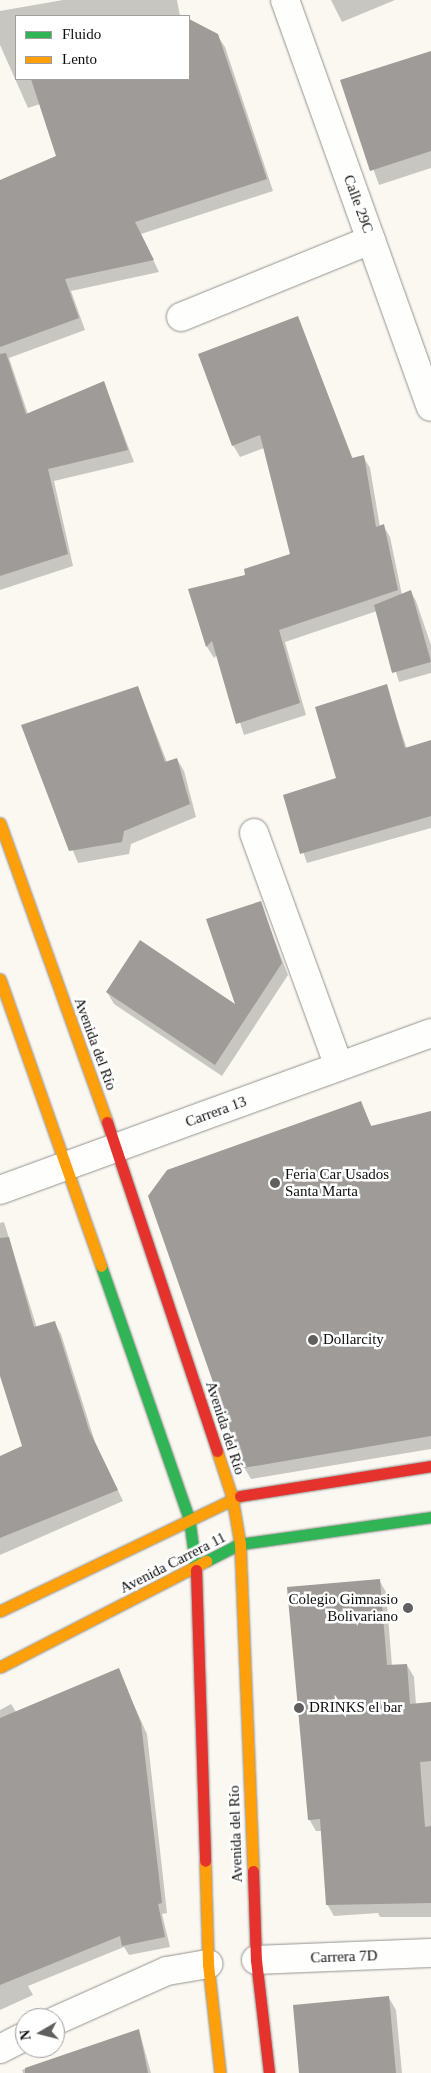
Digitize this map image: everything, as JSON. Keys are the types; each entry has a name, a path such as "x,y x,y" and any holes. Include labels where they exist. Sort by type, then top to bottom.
{"main road":[{"name":"Avenida del Río","path":"0,823 116,1148 232,1497 240,1544 256,1960 269,2073"},
{"path":"0,979 189,1518 196,1569 208,1964 220,2073"},
{"path":"0,1611 232,1497 431,1466"},
{"name":"Avenida Carrera 11","path":"0,1667 196,1569 240,1544 431,1517"}],"street":[{"name":"Calle 29C","path":"285,0 431,407"},
{"path":"181,316 371,240"},
{"path":"254,833 339,1066"},
{"name":"Carrera 13","path":"0,1190 431,1033"},
{"name":"Carrera 7D","path":"256,1960 431,1953"},
{"path":"65,2017 167,1971 208,1964"},
{"path":"0,2049 15,2041"}],"building":[{"path":"190,20 218,34 267,179 135,222 154,260 65,279 79,318 0,347 0,180 56,156 31,80 190,80"},
{"path":"431,51 431,151 370,171 340,80"},
{"path":"298,316 352,458 364,455 376,527 384,524 398,590 279,630 300,703 236,724 212,641 206,647 188,589 245,575 244,569 290,554 260,435 232,446 198,354"},
{"path":"6,353 26,414 104,381 128,450 48,469 68,554 0,576 0,354"},
{"path":"411,590 431,662 392,673 374,605"},
{"path":"387,684 405,748 431,740 431,816 300,854 283,795 336,778 315,707"},
{"path":"138,686 165,762 177,758 190,804 124,831 122,842 69,851 21,725"},
{"path":"261,901 282,963 215,1065 106,992 140,940 235,1004 206,919"},
{"path":"361,1101 371,1126 431,1111 431,1436 243,1468 148,1196 167,1170"},
{"path":"9,1237 34,1327 55,1321 89,1430 118,1490 0,1538 0,1456 22,1446 0,1376 0,1238"},
{"path":"380,1579 387,1665 407,1664 410,1704 431,1702 431,1761 420,1762 425,1827 431,1826 431,1903 326,1905 320,1819 308,1820 287,1587"},
{"path":"119,1668 141,1723 162,1903 158,1904 165,1937 122,1946 120,1936 0,1985 0,1718"},
{"path":"389,1996 396,2073 299,2073 293,2005"},
{"path":"139,2029 148,2073 25,2073 25,2068 54,2058 65,2058 65,2054"}],"traffic: fast":[{"path":"101,1266 189,1518 196,1570"},
{"path":"206,1561 240,1544 431,1517"}],"traffic: slow":[{"path":"0,823 107,1122"},
{"path":"0,979 101,1266"},
{"path":"217,1451 232,1497 240,1544 253,1871"},
{"path":"0,1611 240,1496"},
{"path":"0,1667 206,1561"},
{"path":"205,1861 208,1964 220,2073"}],"traffic: jam":[{"path":"107,1122 217,1451"},
{"path":"240,1496 431,1466"},
{"path":"196,1570 205,1861"},
{"path":"253,1871 256,1960 269,2073"}],"place":[{"name":"Feria Car Usados Santa Marta","path":"275,1183"},
{"name":"Dollarcity","path":"313,1340"},
{"name":"Colegio Gimnasio Bolivariano","path":"408,1608"},
{"name":"DRINKS el bar","path":"299,1708"}]}
